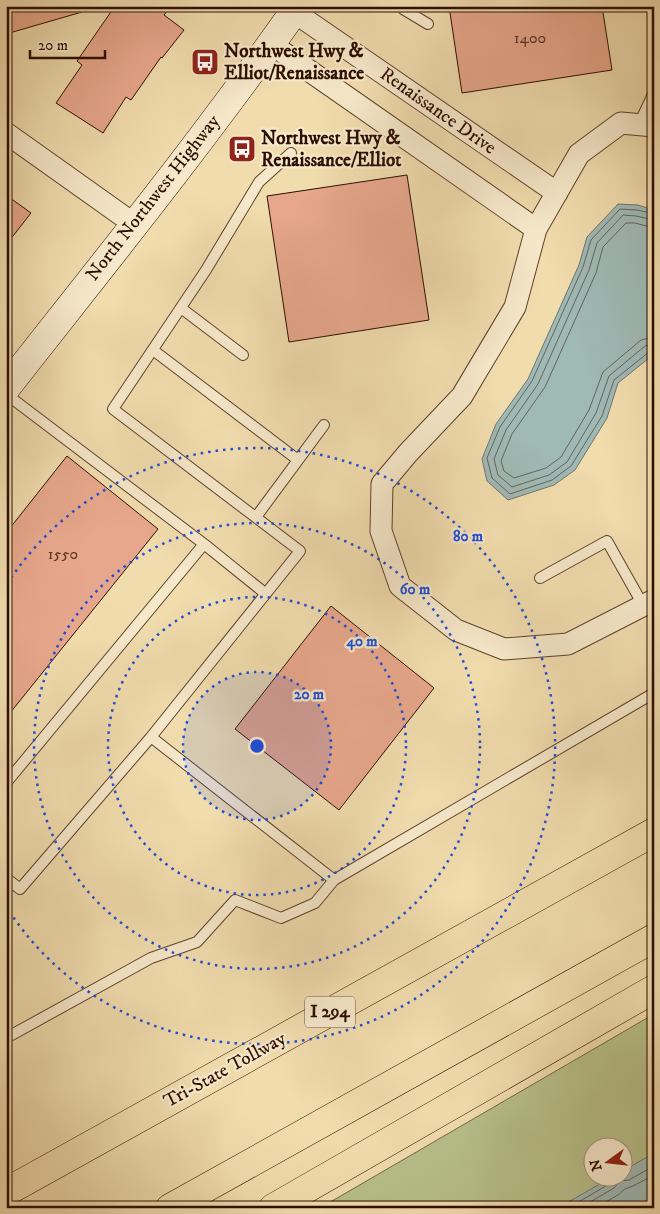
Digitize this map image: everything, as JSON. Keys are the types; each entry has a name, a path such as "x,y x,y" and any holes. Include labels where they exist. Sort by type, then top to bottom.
{"highway":[{"name":"Tri-State Tollway","path":"6,1192 654,832"},
{"path":"170,1208 654,938"},
{"path":"273,1208 654,989"}],"main road":[{"name":"North Northwest Highway","path":"6,388 134,224 296,9"}],"street":[{"name":"Renaissance Drive","path":"296,9 557,193"},
{"path":"271,44 536,229"},
{"path":"647,125 621,122 579,154 536,229 515,307 462,396 408,453 382,484 381,530 400,586 456,630 504,649 568,644 648,602"},
{"path":"6,133 134,224"}],"lane":[{"path":"403,6 403,9 428,24"},
{"path":"647,125 654,92"},
{"path":"6,878 20,889 151,737 300,551 113,409 206,270 259,182 291,153"},
{"path":"181,308 243,355"},
{"path":"153,350 298,460"},
{"path":"6,394 204,544 266,594"},
{"path":"256,517 324,425"},
{"path":"540,578 607,541 648,602"},
{"path":"6,783 204,544"},
{"path":"6,1038 152,958 197,942 235,900 281,918 315,904 334,880 654,693"},
{"path":"151,737 334,880"}],"green space":[{"path":"654,1014 654,1208 320,1208"}],"water":[{"path":"618,204 638,205 654,210 654,354 618,383 607,418 575,470 554,485 508,500 487,481 482,459 496,424 528,379 579,265 587,237"},
{"path":"654,1153 654,1208 558,1208 596,1186 632,1186 632,1166"}],"building":[{"path":"6,6 81,6 82,12 6,34"},
{"path":"115,6 171,6 164,15 184,30 161,57 131,100 126,97 103,133 56,103 82,65 77,61"},
{"path":"449,6 602,6 612,70 462,93"},
{"path":"407,175 429,320 289,342 267,196"},
{"path":"6,195 31,213 6,245"},
{"path":"67,456 158,529 6,718 6,533"},
{"path":"331,606 434,688 339,810 235,729"}],"place":[{"name":"Northwest Hwy & Elliot/Renaissance","path":"205,62"},
{"name":"Northwest Hwy & Renaissance/Elliot","path":"242,149"}]}
